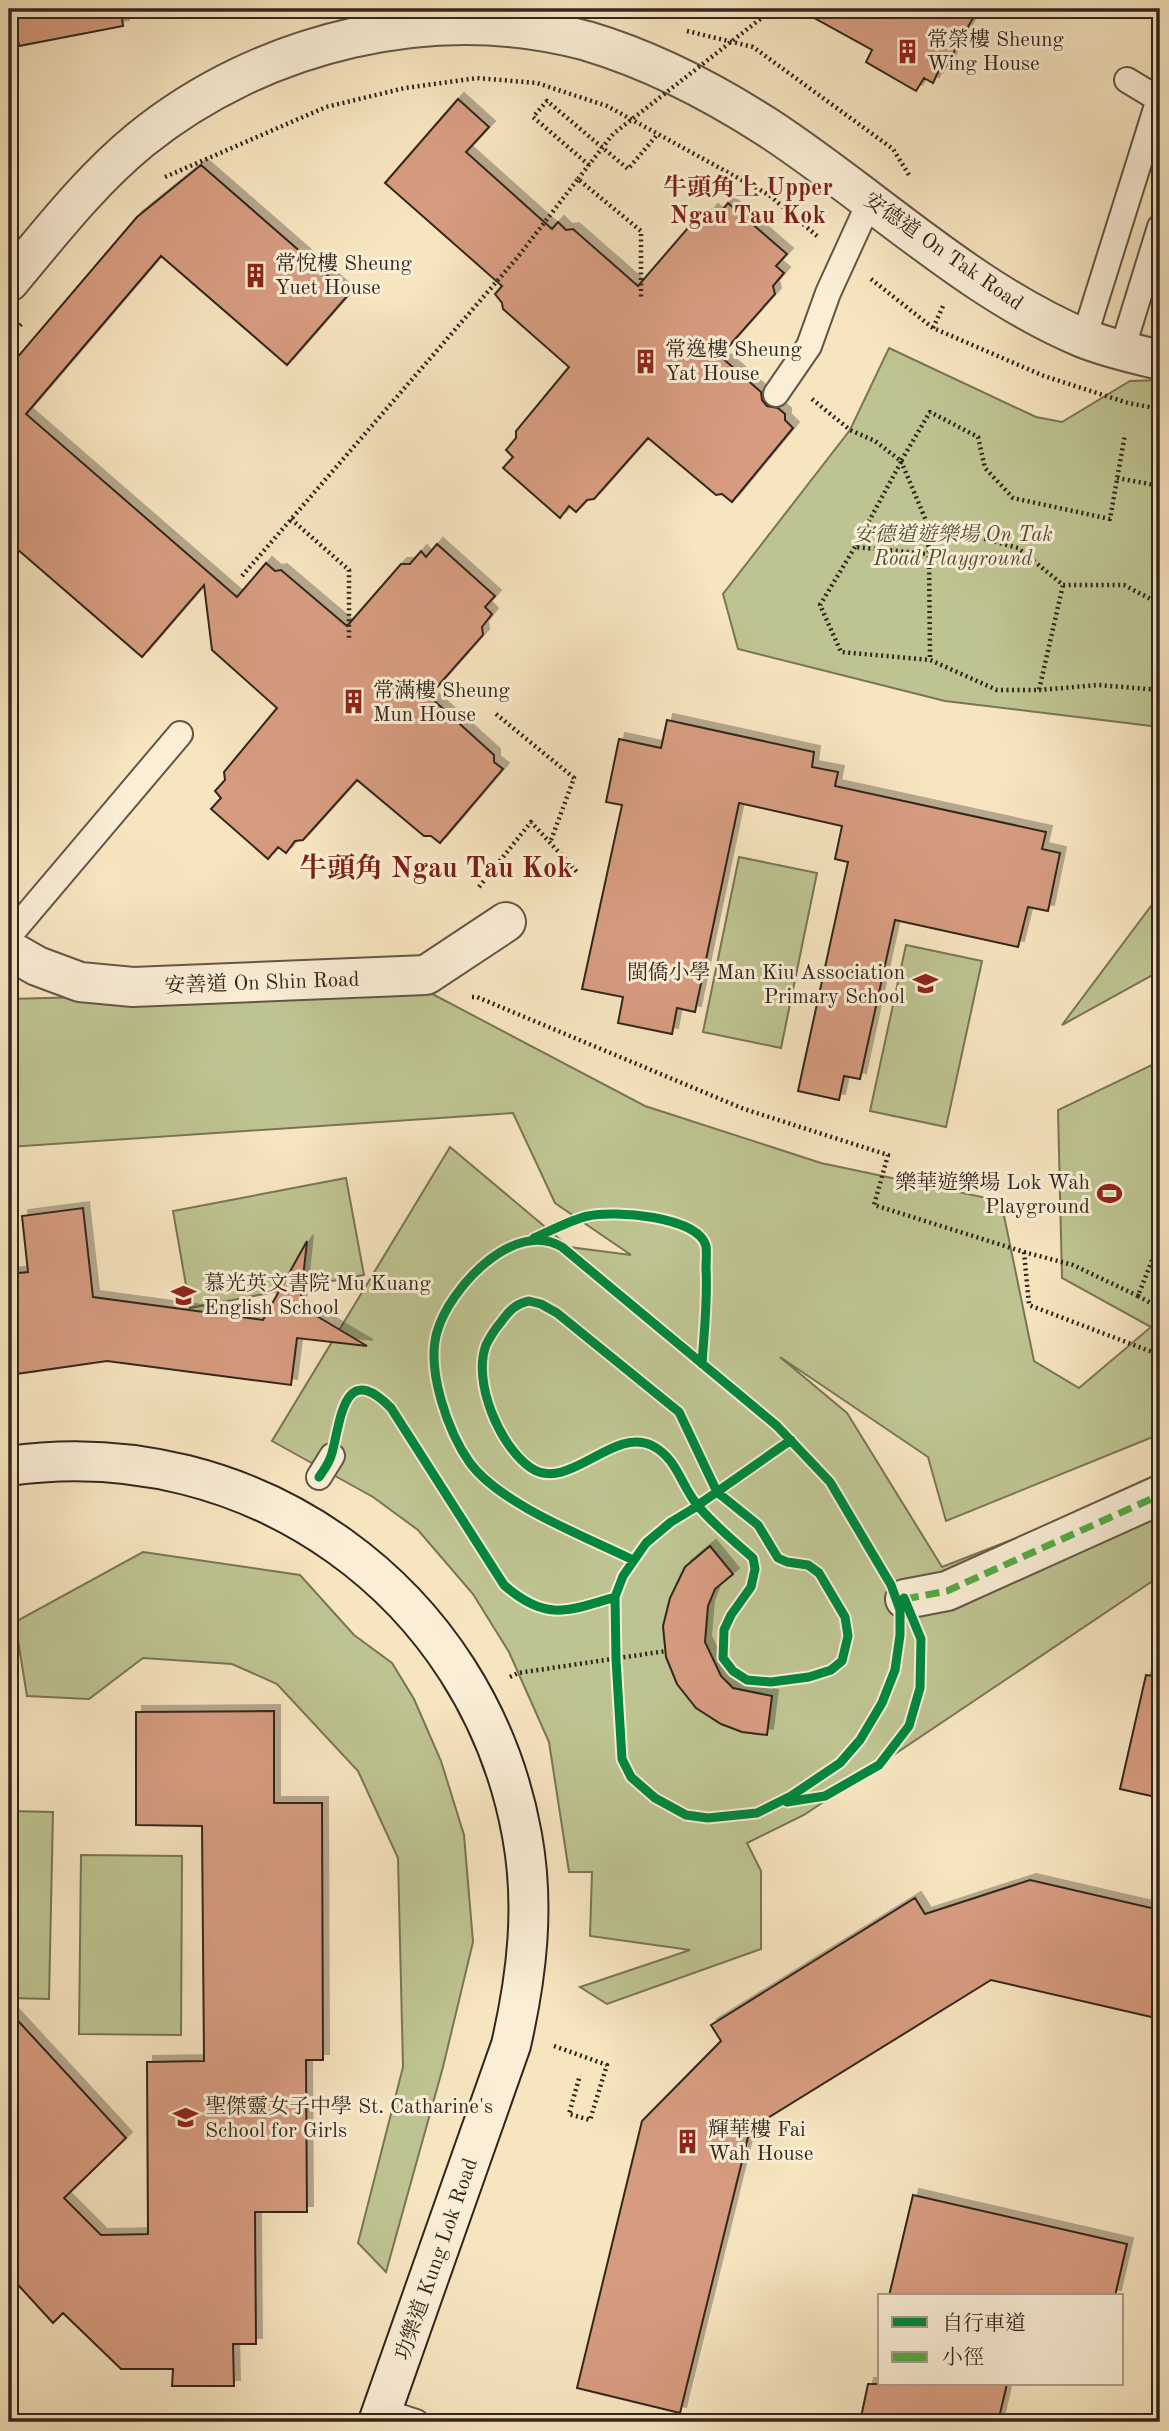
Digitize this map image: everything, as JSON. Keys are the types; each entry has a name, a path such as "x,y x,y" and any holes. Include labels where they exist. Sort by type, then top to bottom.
{"street":[{"name":"安德道 On Tak Road","path":"9,282 100,177 140,140 225,84 313,47 359,36 411,27 457,25 519,29 586,41 676,75 768,128 1003,296 1084,338 1160,360"},
{"name":"安善道 On Shin Road","path":"9,950 37,967 80,982 133,987 426,975 506,922"},
{"name":"功樂道 Kung Lok Road","path":"9,1466 77,1460 160,1468 202,1478 242,1492 316,1529 367,1567 412,1611 439,1643 463,1678 483,1715 499,1754 513,1794 527,1877 527,1961 521,2003 511,2045 392,2418"},
{"path":"905,1599 947,1591 1160,1495"}],"lane":[{"path":"1084,338 1160,99 1127,80"},
{"path":"781,386 809,346 843,258 870,201"},
{"path":"1122,350 1160,227"},
{"path":"9,936 180,734"}],"path":[{"path":"242,576 517,258 613,134 773,9"},
{"path":"156,186 166,177 326,107 405,88 477,78 537,83 607,106 769,195 843,258 933,328 1044,376 1128,403 1160,409"},
{"path":"589,165 533,117 547,101 628,169 657,135"},
{"path":"579,179 641,231 641,299"},
{"path":"9,338 26,318"},
{"path":"781,386 850,430 875,441 901,461 927,523 930,660"},
{"path":"1125,434 1110,519 1013,498 985,468 978,437 930,412 820,605 841,652 930,660 997,690 1098,685 1160,690"},
{"path":"1117,478 1160,486"},
{"path":"291,519 349,570 349,640"},
{"path":"927,523 1018,548 1063,585 1124,585 1160,604"},
{"path":"855,547 929,554"},
{"path":"1039,690 1063,585"},
{"path":"496,714 574,778 550,843"},
{"path":"473,895 531,822 577,872"},
{"path":"477,997 744,1109 888,1155 874,1205 1073,1265 1160,1308"},
{"path":"1138,1296 1156,1250 1160,1248"},
{"path":"1024,1252 1029,1305 1160,1355"},
{"path":"615,1648 616,1672"},
{"path":"510,1677 666,1651"},
{"path":"550,2044 607,2065 590,2120 569,2114 580,2075"}],"green space":[{"name":"安德道遊樂場 On Tak Road Playground","path":"889,348 1036,417 1062,422 1130,381 1160,380 1160,727 945,701 738,649 723,594 850,430"},
{"path":"739,857 817,873 781,1048 703,1032"},
{"path":"1160,894 1160,971 1062,1025"},
{"path":"906,945 982,961 946,1127 870,1111"},
{"path":"421,988 645,1106 821,1163 1001,1201 1034,1361 1079,1388 1151,1327 1062,1278 1058,1110 1160,1061 1160,1434 946,1521 928,1457 780,1357 847,1413 942,1567 1160,1482 1160,1576 804,1815 747,1843 761,1871 761,1949 607,2004 580,1987 690,1950 590,1936 592,1872 569,1872 549,1742 509,1652 473,1594 418,1530 373,1497 272,1441 450,1147 569,1247 631,1255 555,1203 513,1113 9,1147 9,999"},
{"path":"346,1178 364,1275 190,1308 173,1211"},
{"path":"143,1552 300,1575 354,1635 392,1663 414,1699 441,1761 464,1835 473,1942 443,2067 386,2272 358,2243 403,2067 398,1858 358,1771 277,1684 232,1664 143,1658 89,1699 27,1696 15,1622"},
{"path":"9,1811 53,1812 49,1999 9,1998"},
{"path":"81,1855 182,1856 181,2035 79,2034"}],"building":[{"path":"12,9 121,9 123,26 19,46"},
{"name":"常榮樓 Sheung Wing House","path":"798,9 978,9 943,72 939,70 933,83 924,78 916,91 866,62 872,50"},
{"name":"常逸樓 Sheung Yat House","path":"458,99 489,127 466,152 552,229 558,222 566,230 573,229 638,286 693,222 701,223 712,210 718,215 728,203 787,254 776,266 784,273 773,286 775,294 720,356 761,392 762,400 767,406 778,408 785,414 785,420 793,428 732,502 722,494 716,495 648,438 594,499 587,500 576,512 569,506 560,518 503,468 513,457 506,450 516,438 516,431 569,367 503,309 495,294 502,286 385,183"},
{"path":"201,165 349,294 287,365 161,256 26,414 237,597 266,563 275,571 281,570 347,626 401,564 410,564 421,551 426,557 437,544 495,596 485,607 492,614 482,627 483,635 429,696 494,755 494,762 503,769 440,843 431,836 424,836 357,780 303,840 295,841 286,853 278,847 268,859 211,809 221,798 215,791 225,780 224,772 277,708 212,650 204,585 142,657 9,542 9,367 137,217"},
{"path":"667,720 814,752 812,767 838,772 835,786 1046,832 1042,849 1060,853 1048,911 1028,907 1018,947 895,920 860,1079 844,1076 839,1100 798,1091 848,862 835,859 842,826 739,803 695,1012 677,1008 672,1034 618,1023 623,997 582,989 622,805 606,802 619,739 661,748"},
{"path":"83,1208 93,1297 263,1320 307,1241 300,1306 367,1346 297,1338 291,1385 107,1361 9,1375 9,1274 28,1272 22,1216"},
{"path":"710,1546 733,1574 715,1589 708,1606 705,1642 721,1676 733,1688 772,1696 767,1735 742,1732 721,1724 696,1708 677,1684 666,1657 663,1626 670,1598 685,1567"},
{"path":"1146,1675 1160,1677 1160,1798 1120,1789"},
{"path":"274,1711 274,1803 322,1803 323,2060 306,2060 307,2212 255,2212 256,2344 233,2344 234,2386 172,2386 173,2369 121,2369 63,2313 53,2323 9,2275 9,2011 126,2138 64,2198 101,2235 148,2234 147,2062 204,2061 202,1826 136,1825 136,1712"},
{"name":"輝華樓 Fai Wah House","path":"1030,1880 1160,1910 1160,2019 991,1980 750,2129 680,2413 577,2388 642,2121 721,2041 711,2025 915,1898 925,1914"},
{"path":"913,2195 1127,2244 1115,2294 889,2294"},
{"path":"868,2384 1007,2386 998,2422 860,2422"}],"marked path":[{"path":"905,1599 947,1591 1160,1495"}],"cycle path":[{"path":"534,1238 567,1223 600,1214 634,1215 672,1222 700,1236 706,1246 702,1364"},
{"path":"633,1560 522,1506 484,1478 470,1463 454,1435 441,1400 434,1364 434,1347 437,1332 455,1296 486,1262 524,1242 543,1241 562,1247 777,1426 830,1482 891,1585 900,1610 895,1670 882,1703 860,1740 840,1763 791,1796 757,1813 708,1818 686,1815 655,1798 631,1777 622,1759 615,1597 623,1576 646,1543 671,1522 691,1510 791,1440"},
{"path":"529,1301 557,1313 679,1412 717,1492 758,1525 778,1558 808,1565 819,1573 845,1617 848,1636 842,1661 831,1670 809,1677 771,1682 747,1680 733,1671 723,1658 724,1630 751,1587 755,1569 753,1558 699,1507 667,1457 651,1445 636,1442 621,1445 560,1472 545,1473 531,1468 520,1458 499,1430 492,1412 486,1395 483,1360 486,1345 504,1318 516,1306 529,1301"},
{"path":"319,1477 331,1456 347,1400 354,1392 363,1390 375,1395 391,1408 504,1585 544,1609 583,1607 615,1597"},
{"path":"787,1802 825,1796 879,1765 909,1726 920,1688 921,1639 904,1598"}],"place":[{"name":"常榮樓 Sheung Wing House","path":"907,51"},
{"name":"常悅樓 Sheung Yuet House","path":"255,275"},
{"name":"常逸樓 Sheung Yat House","path":"645,361"},
{"name":"常滿樓 Sheung Mun House","path":"353,702"},
{"name":"閩僑小學 Man Kiu Association Primary School","path":"925,984"},
{"name":"樂華遊樂場 Lok Wah Playground","path":"1110,1194"},
{"name":"慕光英文書院 Mu Kuang English School","path":"184,1295"},
{"name":"聖傑靈女子中學 St. Catharine's School for Girls","path":"185,2118"},
{"name":"輝華樓 Fai Wah House","path":"688,2141"}],"district":[{"name":"牛頭角上 Upper Ngau Tau Kok","path":"748,201"},
{"name":"牛頭角 Ngau Tau Kok","path":"436,867"}]}
